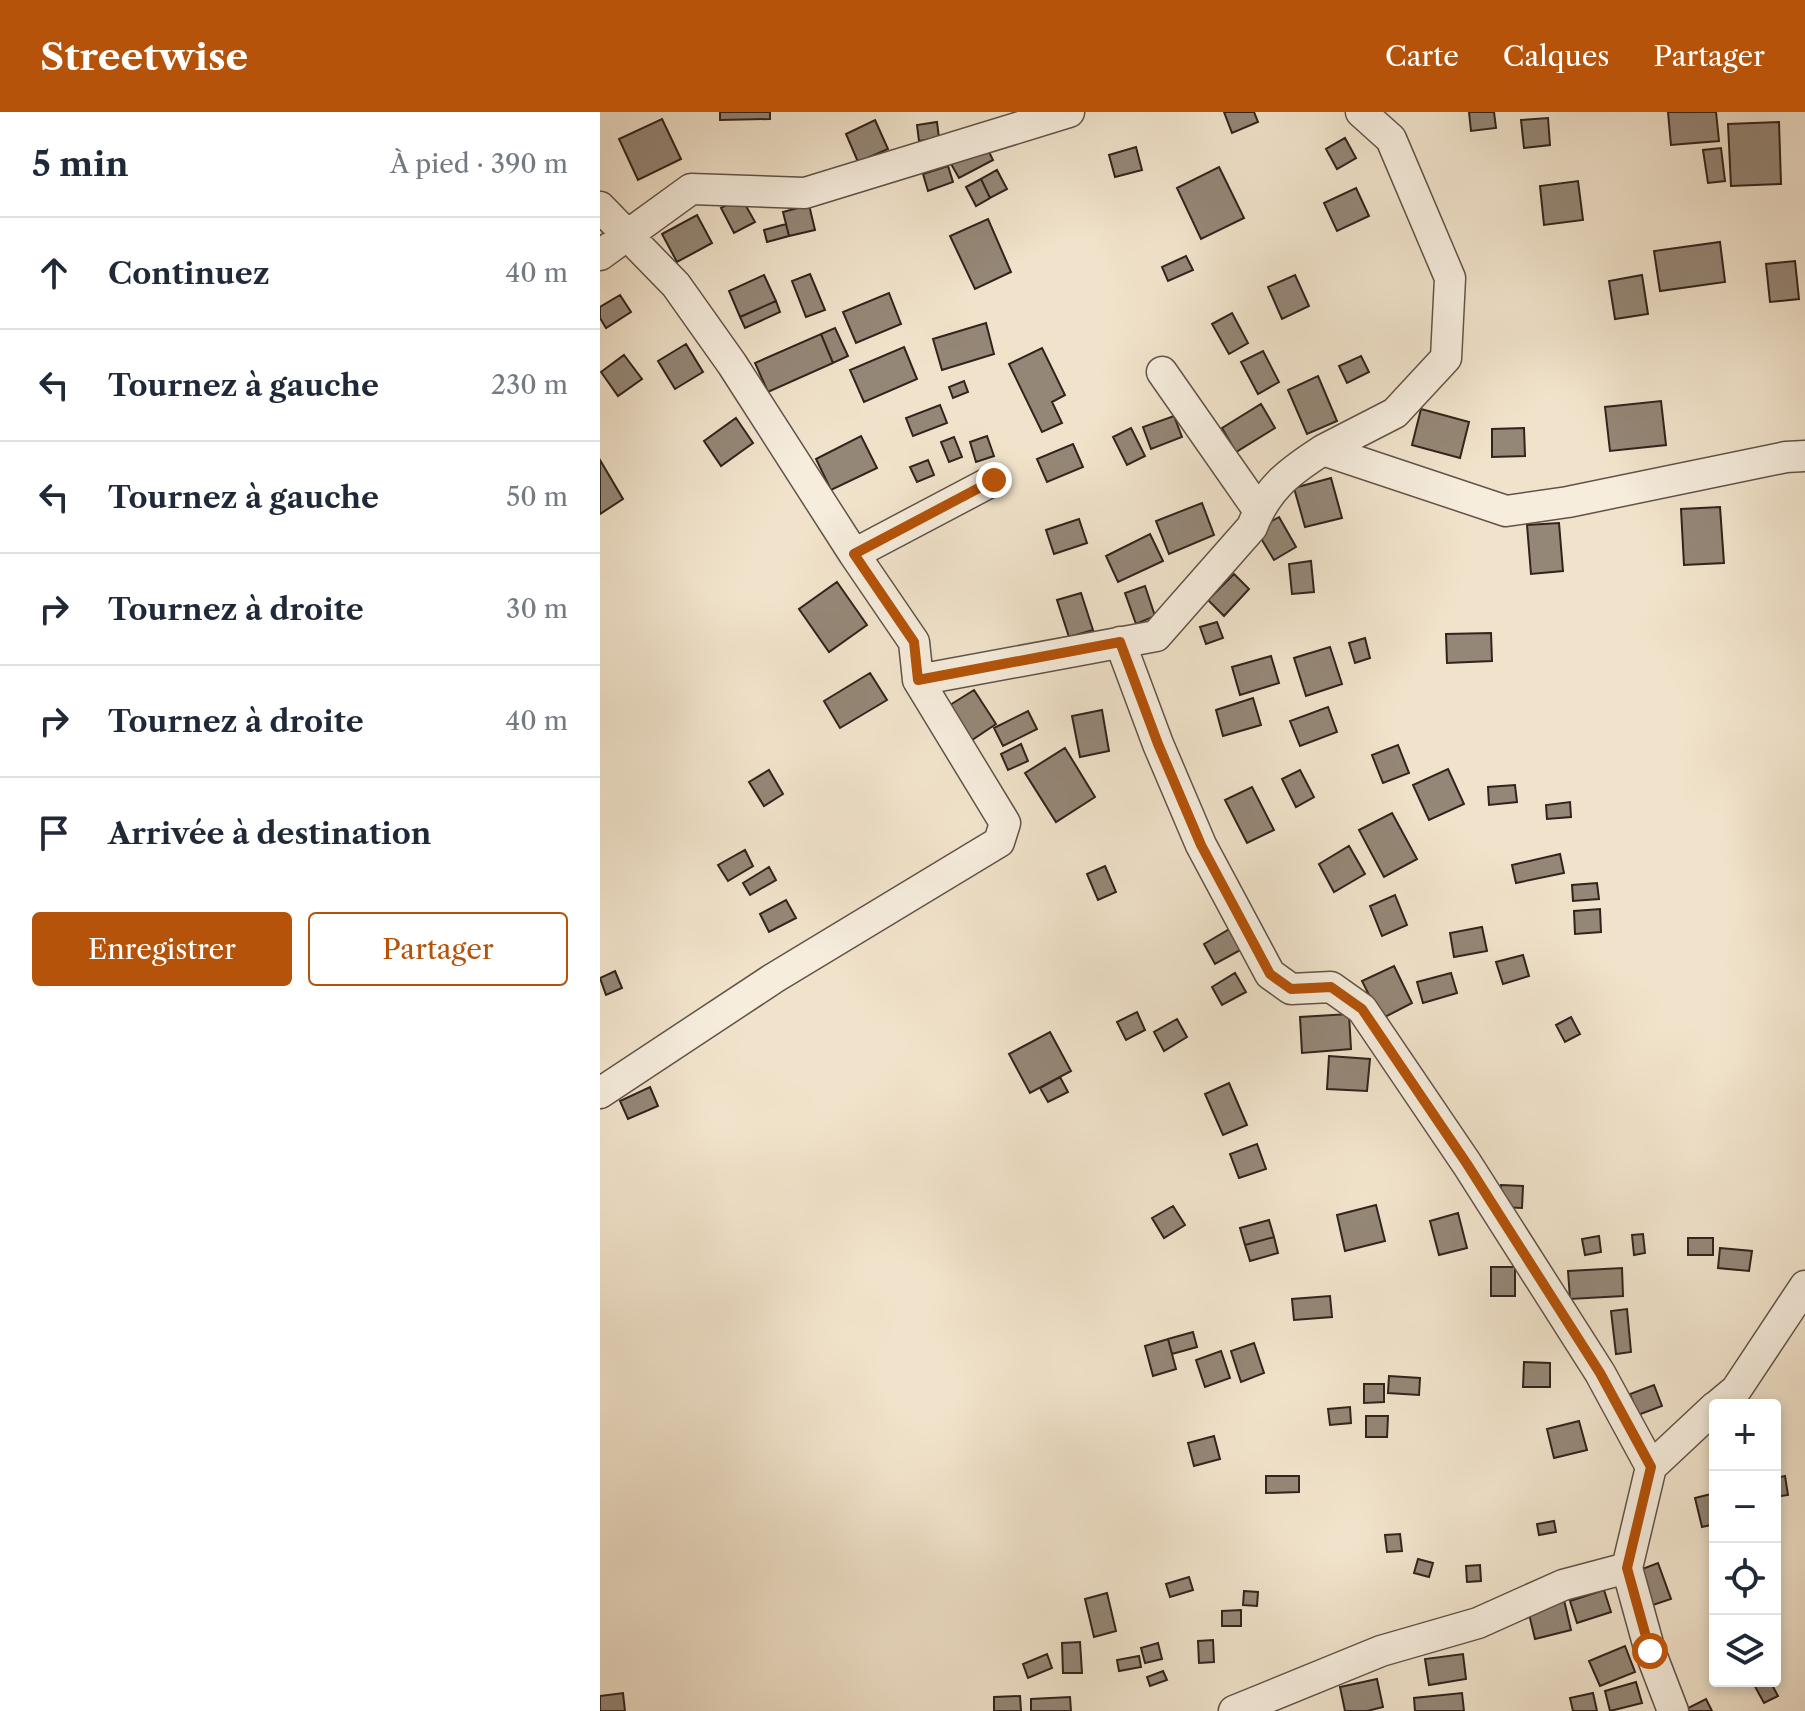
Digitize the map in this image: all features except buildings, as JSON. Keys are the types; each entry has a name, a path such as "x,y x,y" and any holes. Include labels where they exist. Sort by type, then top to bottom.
{"street":[{"path":"600,255 691,189 805,193 1069,112"},
{"path":"918,680 1156,636 1252,527 1259,511 1287,473 1323,450 1395,413 1446,358 1450,278 1391,139 1361,112"},
{"path":"600,207 676,285 914,642 918,680 1005,823 999,842 774,978 600,1093"},
{"path":"1162,372 1259,511"},
{"path":"1323,450 1506,511 1568,502 1786,457 1805,456"},
{"path":"854,554 994,480"},
{"path":"1120,642 1158,744 1201,845 1270,974 1291,989 1331,987 1362,1009 1475,1176 1600,1373 1651,1467"},
{"path":"1725,1399 1736,1390 1805,1286"},
{"path":"1673,1711 1650,1651 1627,1568 1651,1467 1709,1413"},
{"path":"1234,1711 1381,1651 1478,1623 1563,1585 1627,1568"}],"route":[{"path":"994,480 854,554 914,642 918,680 1120,642 1158,744 1201,845 1270,974 1291,989 1331,987 1362,1009 1467,1164 1600,1373 1651,1467 1627,1568 1650,1651"}]}
